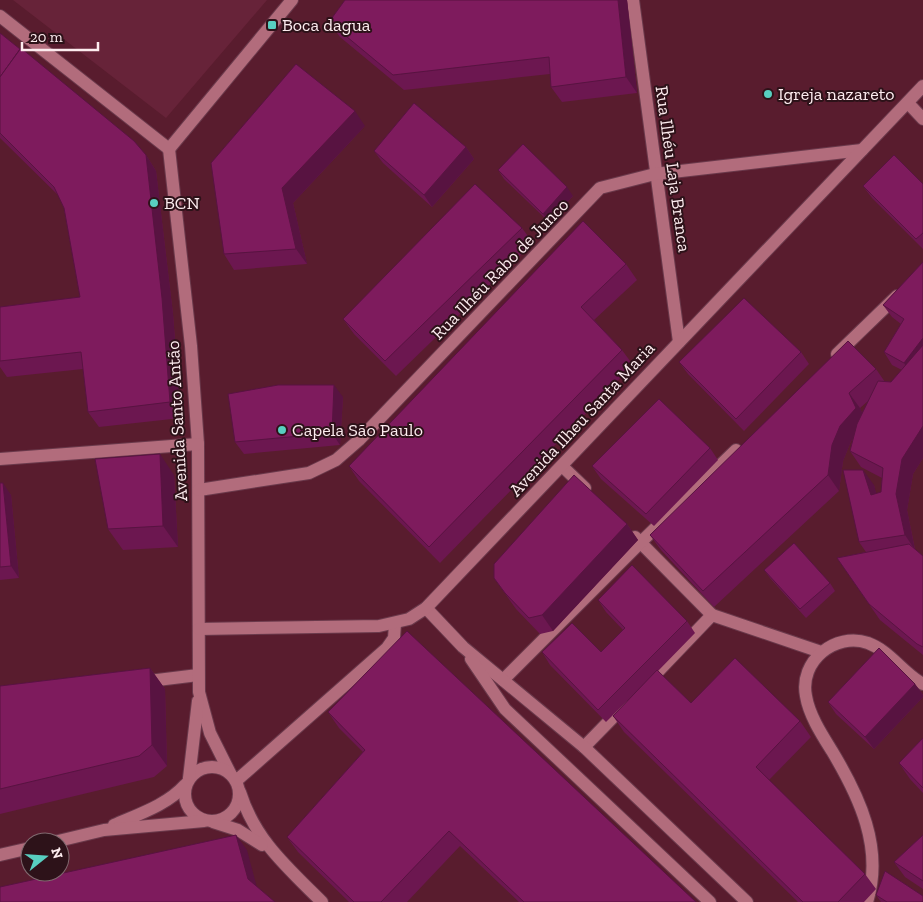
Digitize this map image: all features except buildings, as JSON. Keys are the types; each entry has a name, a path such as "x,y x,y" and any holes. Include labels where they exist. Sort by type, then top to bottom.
{"street":[{"path":"0,16 169,149 292,0"},
{"name":"Rua Ilhéu Laja Branca","path":"633,0 679,342"},
{"name":"Avenida Ilheu Santa Maria","path":"198,629 379,626 395,624 426,608 563,467 679,342 923,86"},
{"path":"908,103 923,118"},
{"name":"Avenida Santo Antão","path":"169,149 191,346 198,444 199,692 187,781"},
{"name":"Rua Ilhéu Rabo de Junco","path":"199,490 309,473 336,460 359,440 600,188 655,174 862,150"},
{"path":"827,363 906,288"},
{"path":"503,680 641,542 748,439"},
{"path":"0,459 198,444"},
{"path":"563,467 591,494"},
{"path":"626,528 712,615 821,652"},
{"path":"426,608 463,647 584,748 747,902"},
{"path":"584,748 712,615"},
{"path":"235,781 387,648 394,638 395,624"},
{"path":"867,902 873,866 865,815 847,775 819,728 806,697 808,671 821,652 840,642 855,640 879,648 923,684"},
{"path":"463,647 505,709 710,902"},
{"path":"129,684 198,675"},
{"name":"Avenida Santo Antão","path":"199,692 210,733 235,781 253,826 278,858"},
{"path":"70,838 104,830 208,821 229,816 236,808 239,800 235,781 213,766 196,771 176,795 104,830"},
{"path":"187,781 186,803 196,817 226,825 250,836 278,858 322,902"},
{"path":"0,855 20,850"}],"shaded area":[{"path":"13,0 267,0 166,118"}],"place":[{"name":"Boca dagua","path":"272,25"},
{"name":"Igreja nazareto","path":"768,94"},
{"name":"BCN","path":"154,203"},
{"name":"Capela São Paulo","path":"282,430"}]}
